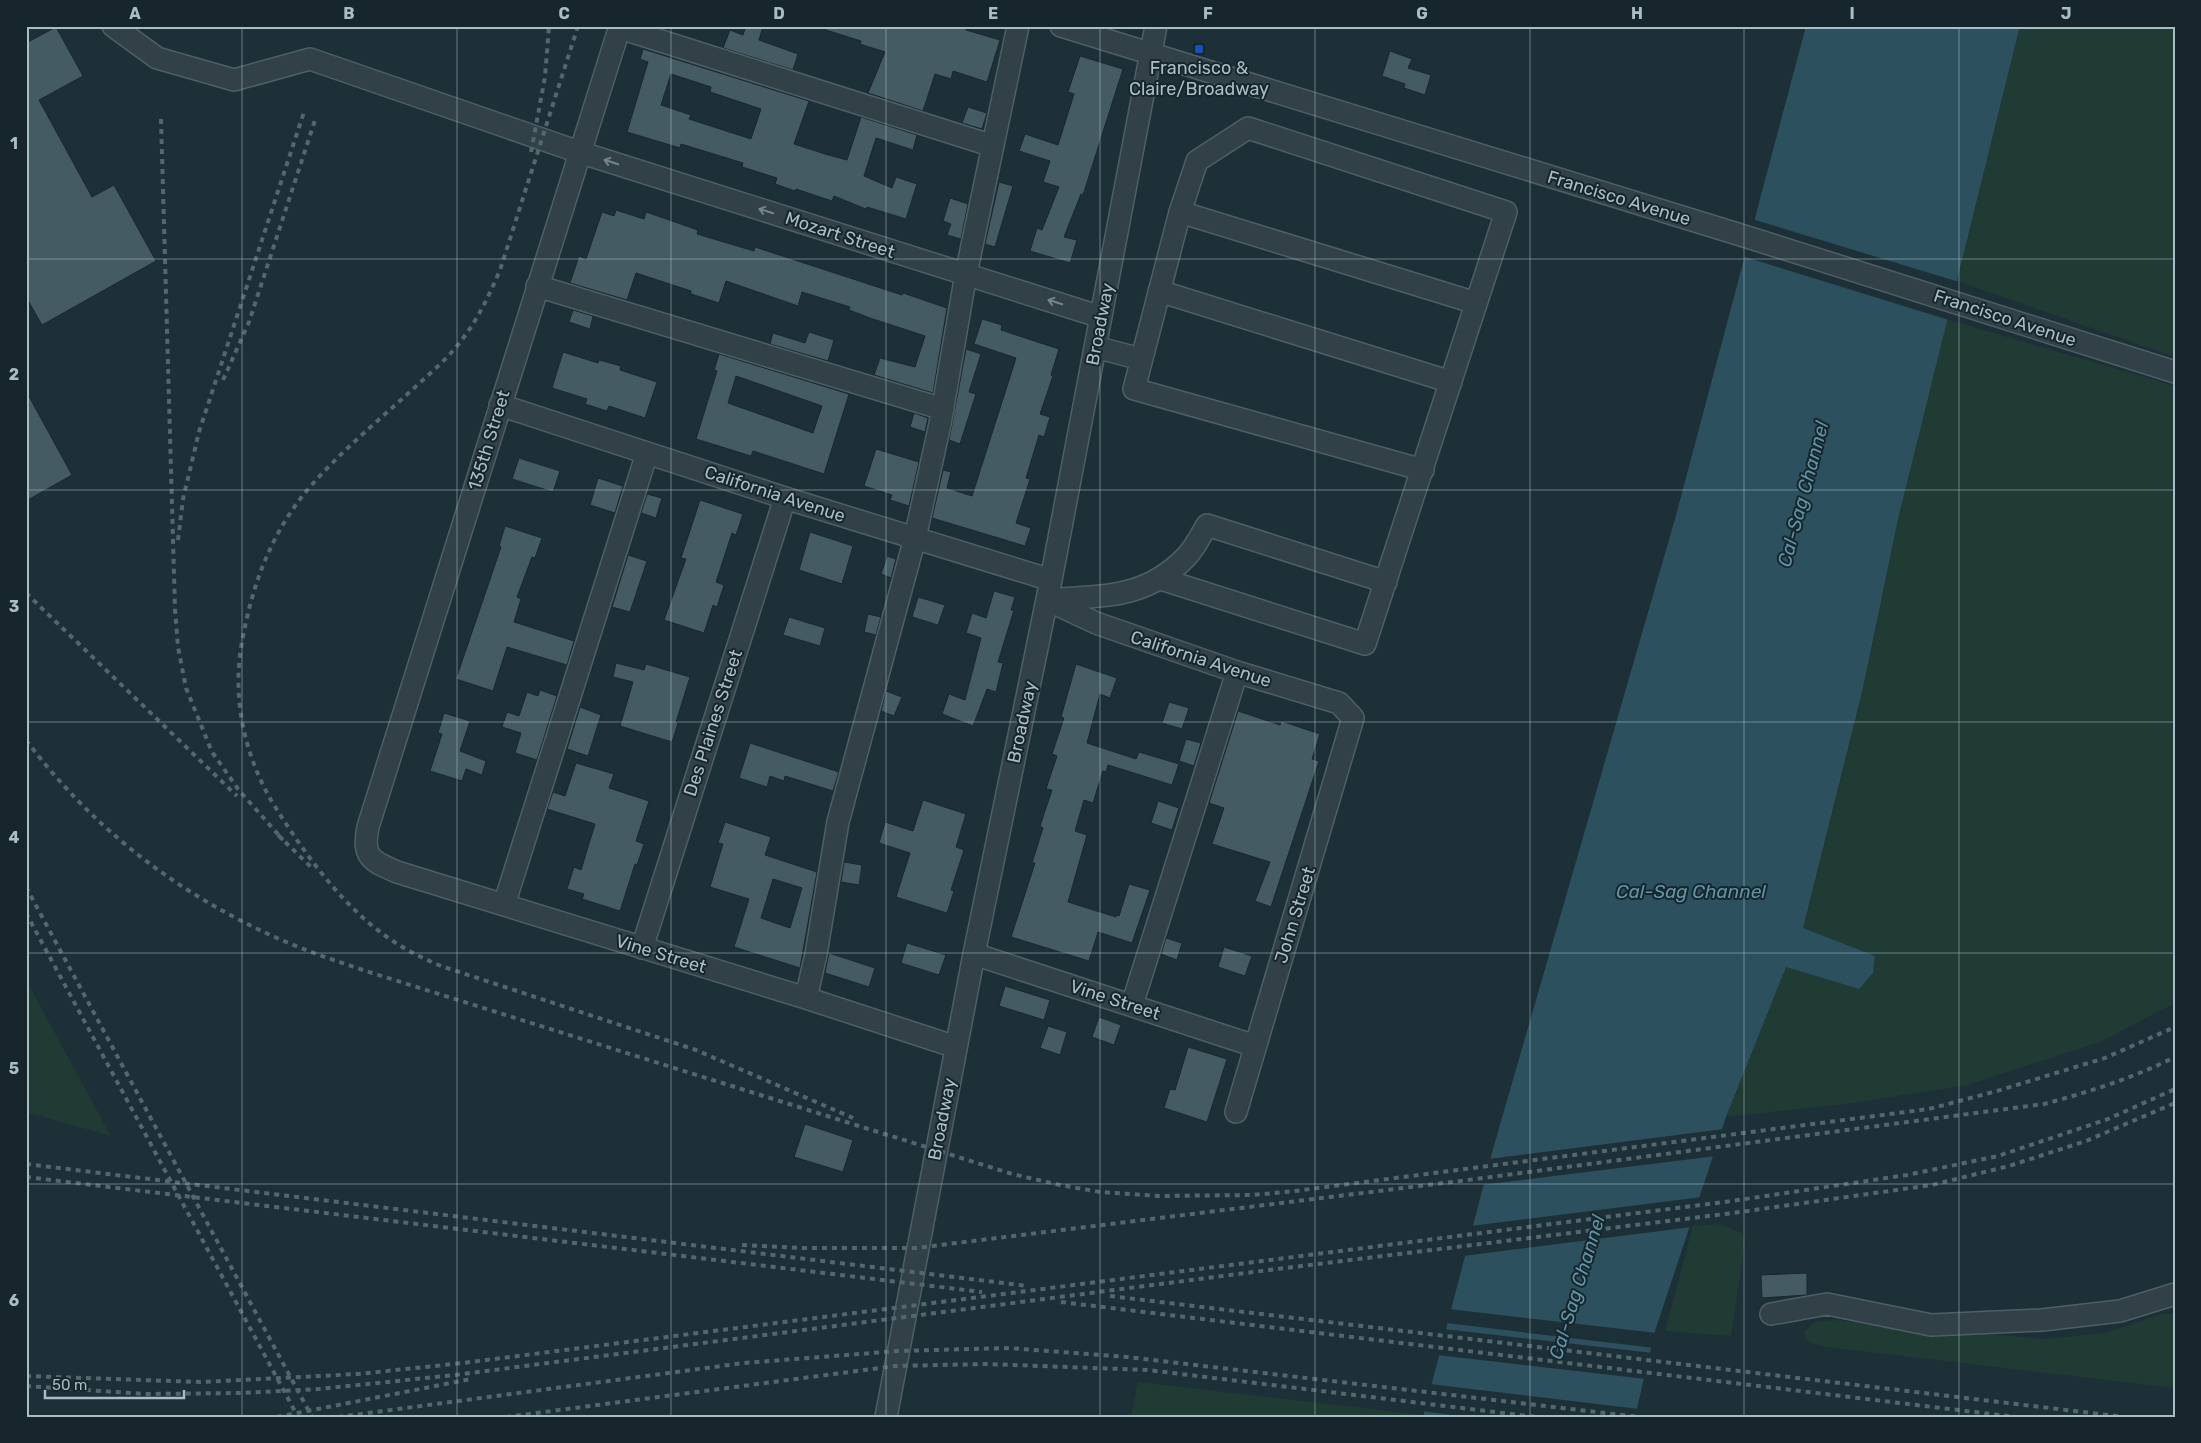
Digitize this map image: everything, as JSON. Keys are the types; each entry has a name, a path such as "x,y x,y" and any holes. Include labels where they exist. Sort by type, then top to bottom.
{"street":[{"name":"Mozart Street","path":"113,26 158,58 234,80 310,59 579,152 1101,317"},
{"path":"806,998 816,954 838,822 915,538 943,408 966,274 1018,26"},
{"name":"Francisco Avenue","path":"1062,26 1744,236 2175,372"},
{"name":"Broadway","path":"886,1417 974,954 1049,590 1096,348 1156,26"},
{"name":"135th Street","path":"368,856 365,842 368,827 579,152 620,27"},
{"path":"620,27 993,146"},
{"path":"1161,579 1365,644 1423,470 1506,212 1248,128 1197,161 1180,212 1134,389 1423,470"},
{"path":"1180,212 1476,304"},
{"path":"537,286 943,408"},
{"path":"1159,291 1451,382"},
{"path":"1096,348 1141,359"},
{"name":"California Avenue","path":"500,405 784,498 915,538 1049,590 1096,623 1237,672 1339,703 1353,718"},
{"path":"504,905 647,453"},
{"name":"Des Plaines Street","path":"642,948 784,498"},
{"path":"1049,590 1127,594 1161,579 1187,556 1207,525 1386,582"},
{"path":"1132,1005 1237,672"},
{"name":"John Street","path":"1236,1112 1353,718"},
{"name":"Vine Street","path":"368,856 378,864 397,872 806,998 956,1047"},
{"name":"Vine Street","path":"974,954 1256,1046"},
{"path":"1771,1314 1827,1304 1931,1326 2042,1320 2120,1311 2175,1294"}],"green space":[{"path":"2020,26 2175,26 2175,357 1957,281"},
{"path":"1946,319 2175,386 2175,1003 2100,1042 1967,1085 1853,1103 1726,1117 1786,967 1859,989 1874,956 1803,928 1863,688 1898,519"},
{"path":"26,980 111,1136 26,1112"},
{"path":"1720,1224 1742,1233 1745,1243 1731,1336 1665,1331 1693,1226"},
{"path":"2161,1314 2175,1314 2175,1388 1827,1347 1809,1343 1803,1333 1814,1322 1833,1320 2044,1339 2105,1333"},
{"path":"1138,1382 1423,1415 1423,1417 1140,1417 1131,1415"}],"water":[{"name":"Cal-Sag Channel","path":"1806,26 2020,26 1898,519 1863,688 1803,928 1875,956 1873,973 1859,989 1786,967 1726,1117 1655,1331 1635,1417 1423,1417 1493,1149 1675,519"}],"pier":[{"path":"1752,219 1959,282 1949,320 1742,256"},
{"path":"1724,1129 1716,1156 1481,1185 1488,1159"},
{"path":"1702,1197 1692,1227 1463,1256 1471,1226"},
{"path":"1449,1309 1657,1333 1654,1348 1446,1323"},
{"path":"1444,1329 1653,1353 1646,1379 1437,1355"},
{"path":"1430,1384 1639,1409 1637,1417 1467,1417 1422,1411"}],"building":[{"path":"746,26 763,26 759,40 798,54 793,70 723,48 730,30 743,35"},
{"path":"826,26 967,26 966,30 1000,40 987,82 953,71 951,79 935,74 923,111 868,93 885,52 860,44 861,41 826,30"},
{"path":"56,27 83,76 39,100 92,197 114,185 156,261 42,325 26,297 26,43"},
{"path":"643,49 809,101 794,144 825,154 847,160 861,117 917,135 913,150 876,138 864,176 892,188 896,177 917,184 906,219 867,207 866,209 834,196 832,201 796,189 795,191 775,184 777,178 742,167 743,163 681,144 680,148 627,132 648,62 640,59","holes":["671,74 711,87 710,92 761,109 751,139 689,119 691,115 661,105"]},
{"path":"1390,51 1412,59 1408,68 1431,75 1425,95 1404,88 1405,84 1382,76"},
{"path":"1080,56 1123,69 1083,195 1081,194 1064,237 1077,240 1070,263 1030,251 1037,228 1042,230 1059,187 1043,182 1050,161 1019,151 1025,134 1058,145 1074,94 1068,92"},
{"path":"968,107 987,113 982,129 962,123"},
{"path":"999,182 1013,186 995,247 985,244"},
{"path":"950,198 968,204 961,239 947,235 951,224 943,221"},
{"path":"616,210 644,219 646,212 698,230 697,234 754,251 755,247 947,308 933,393 874,375 880,358 915,367 925,336 849,310 850,307 802,292 798,306 726,281 719,303 691,294 691,291 636,273 627,300 570,283 579,256 586,259 602,212 614,216"},
{"path":"573,310 593,316 590,329 569,322"},
{"path":"982,319 1002,325 1001,330 1059,349 1051,375 1053,376 1040,414 1050,417 1044,437 1039,435 1026,478 1030,479 1016,523 1031,528 1025,546 932,518 943,470 951,472 947,488 972,496 1016,358 974,344"},
{"path":"809,332 834,340 828,361 770,344 773,333 805,343"},
{"path":"966,349 981,354 969,392 976,394 960,444 949,440"},
{"path":"563,352 598,363 599,360 621,366 620,370 657,382 645,418 609,406 607,411 585,404 587,399 552,388"},
{"path":"719,354 849,394 824,474 753,451 751,456 696,439 717,371 714,370","holes":["736,376 822,406 813,433 728,403"]},
{"path":"26,391 72,475 26,501"},
{"path":"914,413 928,418 925,432 910,427"},
{"path":"876,449 919,462 909,506 890,500 892,495 864,486"},
{"path":"519,458 560,471 553,492 512,479"},
{"path":"598,478 623,486 615,513 590,505"},
{"path":"647,494 662,498 656,518 641,513"},
{"path":"700,500 743,514 736,535 732,533 716,582 724,585 717,607 713,605 704,633 664,620 686,559 681,558"},
{"path":"505,526 542,538 535,558 532,557 517,597 521,599 514,622 574,641 567,665 507,647 493,691 456,679 501,547 499,546"},
{"path":"810,532 853,546 842,584 799,570"},
{"path":"628,555 647,561 630,612 612,607"},
{"path":"887,556 896,559 891,578 881,574"},
{"path":"994,591 1015,597 1011,610 1014,610 998,662 1003,663 996,692 987,689 973,726 942,714 949,694 965,700 981,638 966,633 972,613 986,618"},
{"path":"918,597 945,605 938,625 912,617"},
{"path":"868,614 881,617 876,635 864,632"},
{"path":"789,617 825,628 820,646 783,635"},
{"path":"616,663 644,670 646,664 690,677 672,742 620,726 633,682 613,677"},
{"path":"1076,664 1117,678 1110,698 1100,694 1087,743 1136,759 1139,752 1179,764 1172,785 1108,765 1106,772 1103,771 1093,803 1084,800 1075,831 1087,835 1068,902 1116,917 1116,915 1119,916 1129,884 1150,890 1132,943 1098,932 1089,961 1011,937 1035,863 1032,863 1043,828 1040,826 1052,790 1046,789 1057,756 1052,754 1064,718 1061,717"},
{"path":"540,690 557,696 537,760 515,753 521,733 502,727 507,712 519,716 527,692 538,696"},
{"path":"886,691 902,697 894,716 881,711"},
{"path":"1169,702 1189,708 1182,729 1162,723"},
{"path":"580,707 601,715 588,756 567,749"},
{"path":"1238,711 1280,725 1281,721 1320,734 1312,759 1319,761 1271,907 1255,901 1270,862 1212,844 1224,808 1209,803"},
{"path":"444,713 470,721 460,751 486,761 482,775 466,769 462,781 430,771 442,734 438,733"},
{"path":"1186,739 1201,743 1194,766 1179,761"},
{"path":"750,743 839,772 833,791 785,776 784,781 770,776 767,787 739,778"},
{"path":"576,763 614,774 609,788 649,801 636,841 644,844 637,865 635,864 620,911 582,899 584,894 567,889 574,867 581,870 595,824 547,809 553,792 565,796"},
{"path":"923,800 966,814 956,847 964,850 951,890 954,891 947,913 896,897 910,853 879,843 885,822 913,831"},
{"path":"1158,801 1179,808 1172,830 1151,823"},
{"path":"725,822 771,837 765,855 817,872 800,968 734,947 749,899 710,887 723,844 718,843","holes":["773,879 802,888 790,928 761,918"]},
{"path":"844,862 862,865 859,885 841,882"},
{"path":"1166,938 1182,943 1177,960 1161,954"},
{"path":"907,943 946,955 939,975 901,963"},
{"path":"1224,947 1252,956 1245,976 1218,967"},
{"path":"829,953 875,968 869,987 825,973"},
{"path":"1005,986 1050,1000 1044,1020 999,1006"},
{"path":"1099,1017 1121,1025 1114,1045 1092,1037"},
{"path":"1048,1026 1067,1032 1060,1055 1040,1048"},
{"path":"1188,1047 1227,1059 1207,1122 1164,1108 1170,1089 1175,1090"},
{"path":"805,1124 853,1140 843,1172 794,1157"},
{"path":"1807,1273 1807,1295 1762,1298 1761,1275"}],"railway":[{"path":"531,152 545,77 549,26"},
{"path":"578,26 500,270 476,319 447,358 346,449 309,488 284,523 274,541 251,600 242,642 238,687 244,731 250,752 267,794 314,864 356,911 393,941 441,966 696,1050 853,1118"},
{"path":"178,540 183,499 199,432 304,112"},
{"path":"223,380 249,322 316,117"},
{"path":"161,119 175,610 178,647 186,688 212,752 238,789 283,840"},
{"path":"26,593 237,796"},
{"path":"26,740 77,800 105,827 165,875 231,915 292,944 372,973 1012,1174 1100,1192 1159,1196 1253,1195 1295,1191 1929,1109 1997,1091 2105,1058 2175,1027"},
{"path":"278,835 311,867"},
{"path":"26,887 312,1417"},
{"path":"26,913 298,1417"},
{"path":"742,1245 802,1248 916,1248 1468,1180 2044,1104 2111,1084 2175,1057"},
{"path":"26,1376 200,1382 358,1374 463,1363 1732,1201 1907,1175 1998,1156 2108,1119 2175,1089"},
{"path":"26,1386 146,1394 240,1393 319,1389 455,1375 1269,1270 1733,1213 1932,1185 2009,1166 2086,1141 2175,1103"},
{"path":"26,1164 1028,1286"},
{"path":"26,1177 982,1292"},
{"path":"1110,1296 2125,1417"},
{"path":"1061,1302 2016,1417"},
{"path":"338,1417 744,1363 898,1351 1009,1348 1127,1357 1639,1417"},
{"path":"506,1417 895,1366 986,1364 1148,1370 1536,1417"},
{"path":"277,1417 471,1379"}],"place":[{"name":"Francisco & Claire/Broadway","path":"1199,49"}]}
